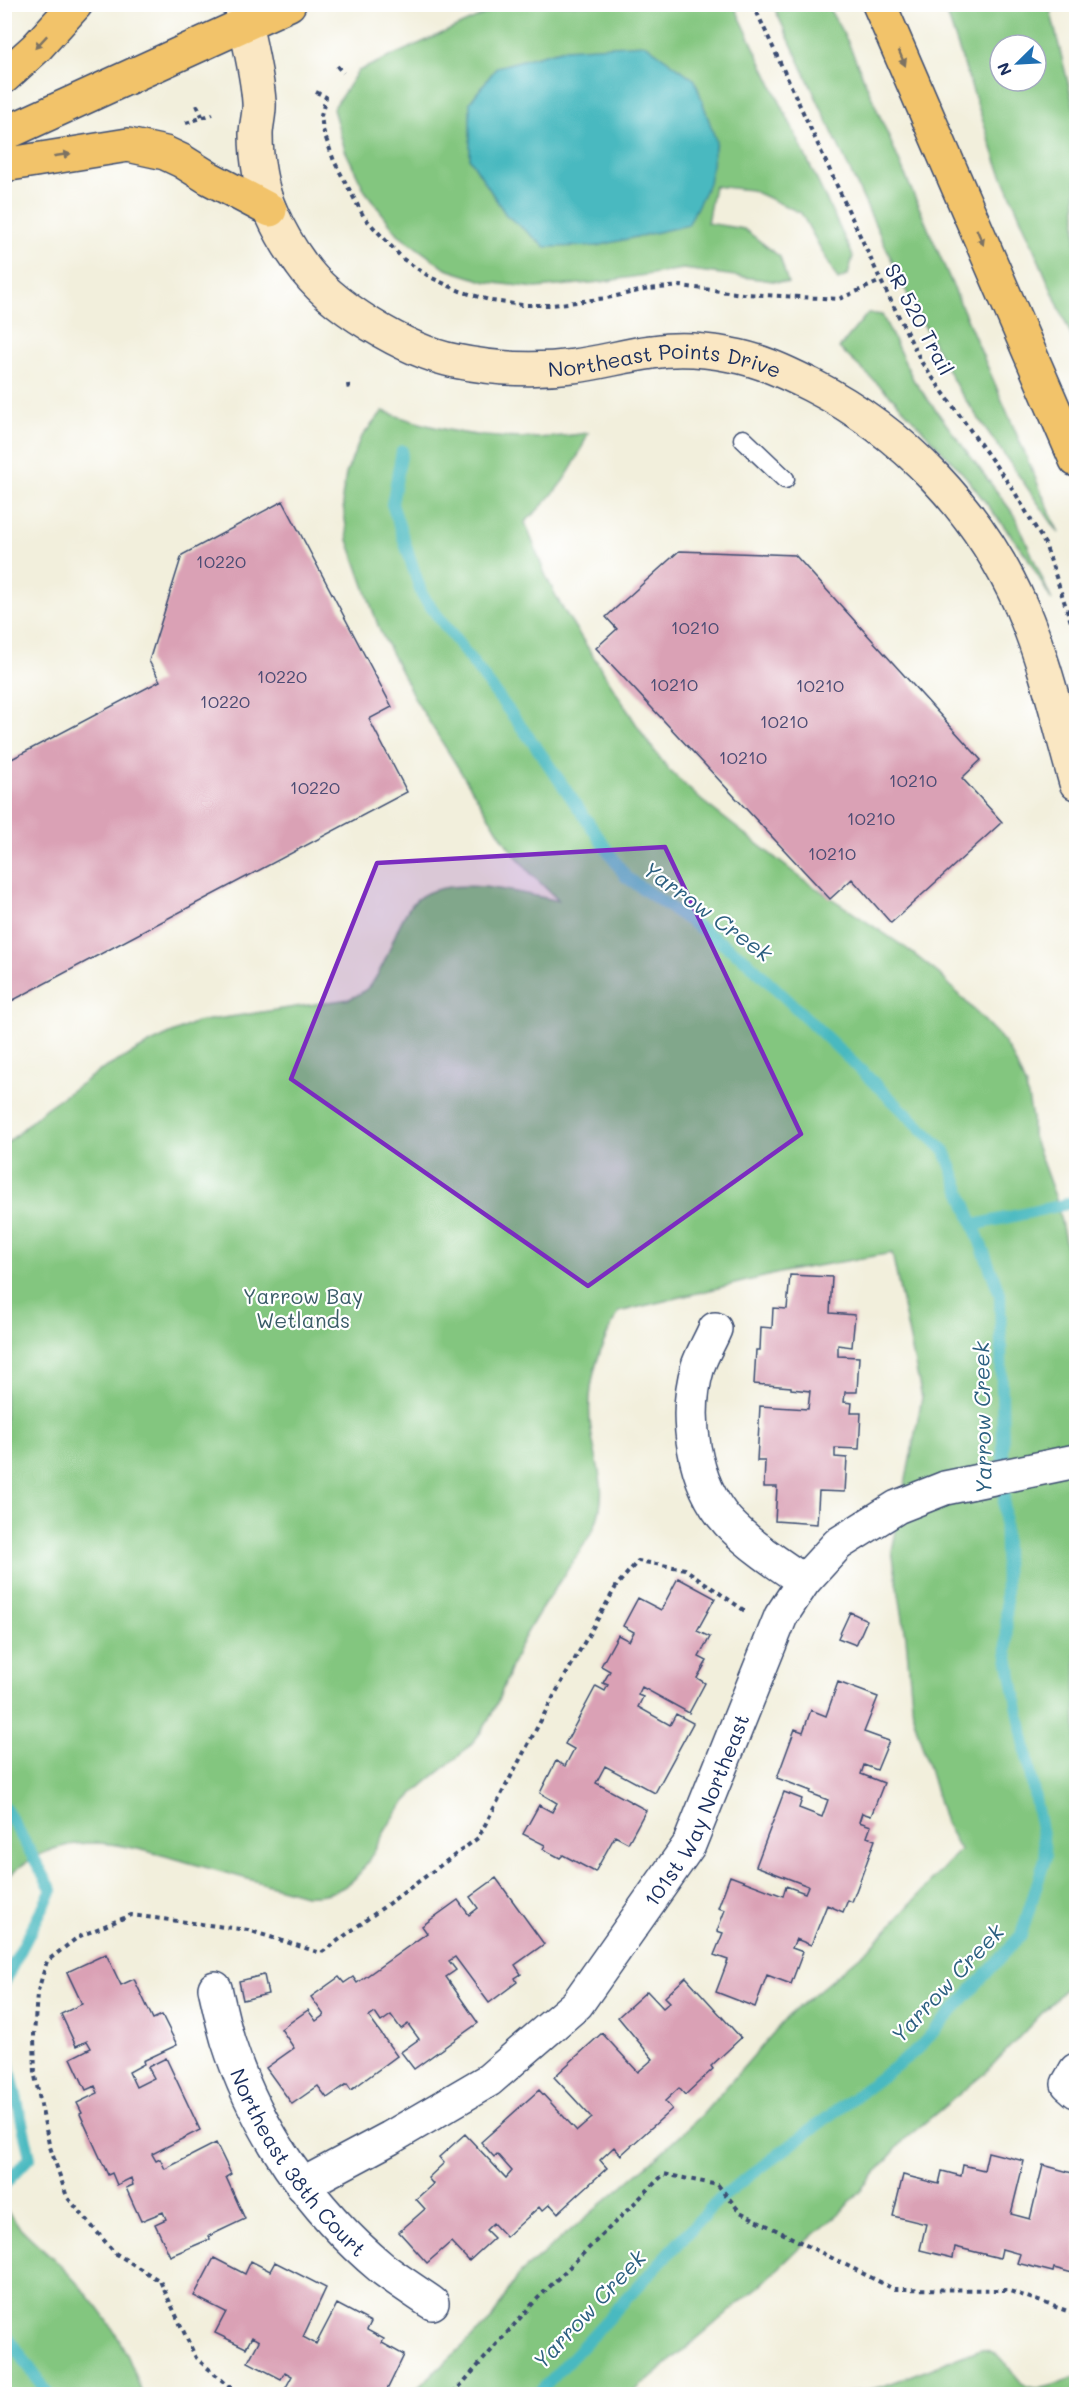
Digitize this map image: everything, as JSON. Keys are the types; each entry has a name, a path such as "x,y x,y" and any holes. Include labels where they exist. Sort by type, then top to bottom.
{"main road":[{"path":"4,77 36,48 76,4"},
{"path":"4,134 243,15 289,4"},
{"path":"879,4 1077,460"},
{"path":"4,165 128,145 146,148 182,161 208,178 270,210"}],"street":[{"name":"Northeast Points Drive","path":"243,15 260,104 256,156 270,210 301,265 322,288 349,310 384,332 452,361 498,368 538,369 576,366 655,351 694,350 733,355 783,370 841,399 873,422 932,474 959,504 1003,570 1035,642 1077,783"},
{"path":"716,1329 698,1366 690,1406 693,1447 705,1486 727,1520 757,1548 804,1581"},
{"name":"101st Way Northeast","path":"302,2185 390,2138 489,2080 577,2004 689,1845 781,1616 804,1581 838,1544 897,1507 945,1488 1064,1464"},
{"name":"Northeast 38th Court","path":"215,1988 228,2041 247,2092 272,2140 302,2185 340,2230 384,2270 432,2303"}],"lane":[{"path":"743,439 784,479"}],"path":[{"name":"SR 520 Trail","path":"753,4 881,281 922,363 1014,491 1045,544 1077,637"},
{"path":"337,66 343,74"},
{"path":"316,92 326,97 321,116 323,130 338,171 364,217 403,259 430,277 460,291 492,301 522,305 552,305 607,298 648,289 681,286 743,294 840,299 881,281"},
{"path":"197,105 202,116 213,114"},
{"path":"348,384 349,391"},
{"path":"237,2394 196,2358 160,2281 115,2253 67,2197 49,2145 36,2076 34,2035 37,1994 47,1960 78,1937 130,1915 248,1930 321,1953 478,1838 555,1694 617,1585 638,1561 685,1569 775,1632"},
{"path":"453,2394 536,2300 664,2174 718,2185 740,2212 894,2289 1007,2290 1077,2314"}],"highlighted area":[{"path":"665,847 801,1134 588,1286 291,1079 377,863"}],"green space":[{"path":"505,5 734,5 853,256 848,275 838,280 801,213 751,190 714,186 707,223 744,229 780,257 788,283 683,269 601,282 536,288 487,282 446,269 398,234 365,191 345,150 333,109 358,71"},
{"path":"773,5 827,5 848,42 1059,533 958,389 908,295"},
{"path":"944,5 1049,5 1076,115 1076,347 997,163"},
{"path":"868,313 882,315 914,381 1015,516 1052,601 1026,555 966,477 895,400 839,348"},
{"name":"Yarrow Bay Wetlands","path":"383,411 434,427 484,436 535,438 588,433 570,471 546,502 525,522 545,574 560,604 647,741 669,770 701,800 801,878 906,948 939,974 1000,1037 1012,1055 1026,1087 1032,1118 1032,1134 1056,1199 1076,1291 1076,1510 1070,1547 1076,1594 1076,1986 1065,1989 986,2072 905,2139 841,2212 762,2284 631,2394 411,2394 491,2320 517,2276 702,2115 788,2016 872,1946 960,1850 945,1823 913,1715 906,1637 892,1551 922,1398 892,1253 788,1271 619,1312 599,1354 590,1399 591,1430 601,1490 599,1514 594,1528 548,1598 517,1651 494,1710 481,1732 463,1752 402,1806 365,1866 342,1888 326,1894 305,1895 144,1850 96,1843 72,1844 49,1850 27,1862 5,1880 5,1145 46,1108 98,1072 196,1022 349,999 356,996 375,979 404,916 413,903 426,893 462,886 483,887 559,901 531,874 507,845 416,701 380,631 348,540 342,498 346,474 360,439"},
{"path":"4,2206 21,2228 70,2275 97,2306 127,2355 142,2394 5,2394"},
{"path":"981,2349 1000,2357 1015,2377 1029,2386 1040,2388 1076,2377 1076,2394 844,2394 880,2387"}],"water":[{"path":"645,44 695,80 716,141 709,183 688,225 597,246 546,247 506,215 470,159 470,102 497,67 564,49"}],"building":[{"path":"283,501 392,707 369,719 407,792 4,1005 4,763 160,681 149,661 182,555"},
{"path":"679,551 795,555 981,760 962,778 1002,822 891,923 852,879 830,899 596,648 617,629 606,617"},
{"path":"790,1275 832,1277 830,1313 855,1315 852,1347 838,1345 838,1356 859,1357 857,1392 845,1392 844,1402 852,1403 851,1413 861,1413 859,1449 835,1448 835,1457 847,1458 845,1492 819,1491 817,1524 775,1521 777,1487 764,1487 765,1461 757,1461 760,1406 808,1409 810,1391 754,1384 756,1350 760,1350 761,1327 772,1328 773,1308 787,1309"},
{"path":"678,1578 715,1598 697,1631 710,1637 699,1657 707,1661 697,1678 705,1683 689,1713 642,1687 638,1695 643,1697 638,1707 670,1725 676,1714 693,1723 655,1793 605,1766 596,1783 646,1810 628,1843 615,1836 595,1872 563,1855 560,1858 543,1849 545,1845 523,1834 539,1805 552,1812 557,1803 540,1793 556,1761 565,1766 574,1749 565,1744 596,1686 605,1691 608,1685 603,1683 610,1671 601,1666 618,1635 629,1641 634,1632 623,1626 638,1598 661,1610"},
{"path":"850,1612 867,1620 856,1645 838,1638"},
{"path":"838,1682 878,1697 864,1732 889,1741 877,1770 864,1765 861,1774 884,1783 871,1816 862,1813 859,1822 871,1826 867,1837 875,1840 852,1902 848,1900 843,1912 827,1905 811,1945 796,1939 792,1948 803,1952 791,1984 767,1975 755,2007 716,1992 728,1960 714,1955 723,1933 717,1931 725,1910 718,1908 730,1876 783,1896 786,1886 805,1893 808,1886 756,1866 784,1792 802,1799 799,1808 822,1817 828,1800 777,1778 795,1729 803,1732 811,1710 826,1716"},
{"path":"496,1878 544,1944 515,1965 521,1974 515,1978 517,1982 489,2003 455,1957 449,1961 456,1970 446,1977 478,2023 414,2069 401,2052 419,2039 408,2024 401,2029 391,2015 381,2022 375,2013 369,2017 397,2056 351,2090 347,2084 327,2098 318,2086 292,2104 266,2068 294,2048 281,2029 308,2010 316,2021 324,2015 311,1997 339,1977 344,1983 353,1977 357,1983 427,1933 422,1926 458,1900 469,1915 478,1908 470,1897"},
{"path":"106,1954 121,1985 134,1979 153,2019 162,2015 177,2045 143,2061 144,2064 129,2072 136,2087 154,2078 148,2067 166,2058 200,2130 152,2154 156,2161 160,2159 165,2169 216,2143 231,2174 226,2177 245,2219 209,2236 210,2239 170,2256 155,2224 166,2219 163,2212 141,2221 126,2188 133,2185 131,2178 117,2185 112,2173 108,2175 77,2103 98,2093 95,2086 86,2090 71,2058 91,2048 87,2041 76,2046 61,2014 82,2004 67,1972"},
{"path":"264,1975 268,1994 243,2000 239,1981"},
{"path":"686,1977 741,2038 711,2066 713,2069 685,2095 679,2088 665,2101 672,2109 621,2155 614,2147 600,2160 607,2168 558,2213 550,2204 542,2211 539,2207 506,2237 493,2223 486,2230 494,2238 469,2261 451,2242 427,2263 399,2232 425,2209 416,2199 433,2184 428,2178 444,2163 439,2157 465,2134 506,2178 512,2171 497,2154 494,2157 481,2142 539,2090 577,2131 592,2118 554,2077 602,2033 638,2072 653,2059 618,2017 647,1991 663,2008 670,2002 665,1997"},
{"path":"988,2152 1024,2161 1011,2214 1030,2219 1043,2165 1076,2174 1076,2274 1054,2268 1053,2272 1017,2263 1020,2254 1002,2249 1000,2258 955,2247 953,2258 920,2250 926,2224 893,2216 903,2175 939,2184 942,2171 961,2176 963,2165 984,2170"},
{"path":"214,2258 245,2274 251,2261 270,2271 275,2262 326,2288 303,2337 316,2344 337,2304 371,2322 367,2330 384,2339 382,2343 404,2355 385,2394 292,2394 284,2391 292,2376 285,2372 281,2379 248,2362 259,2341 252,2337 246,2348 215,2333 226,2312 194,2296"}],"waterway":[{"name":"Yarrow Creek","path":"402,451 392,504 422,595 537,748 626,877 746,960 945,1151 1000,1294 1007,1652 1046,1856 1021,1935 917,2050 719,2199 538,2394"},
{"path":"974,1225 1076,1202"},
{"path":"4,1806 52,1890 4,1982"},
{"path":"4,2044 30,2157 4,2185"},
{"path":"4,2331 48,2394"}]}
